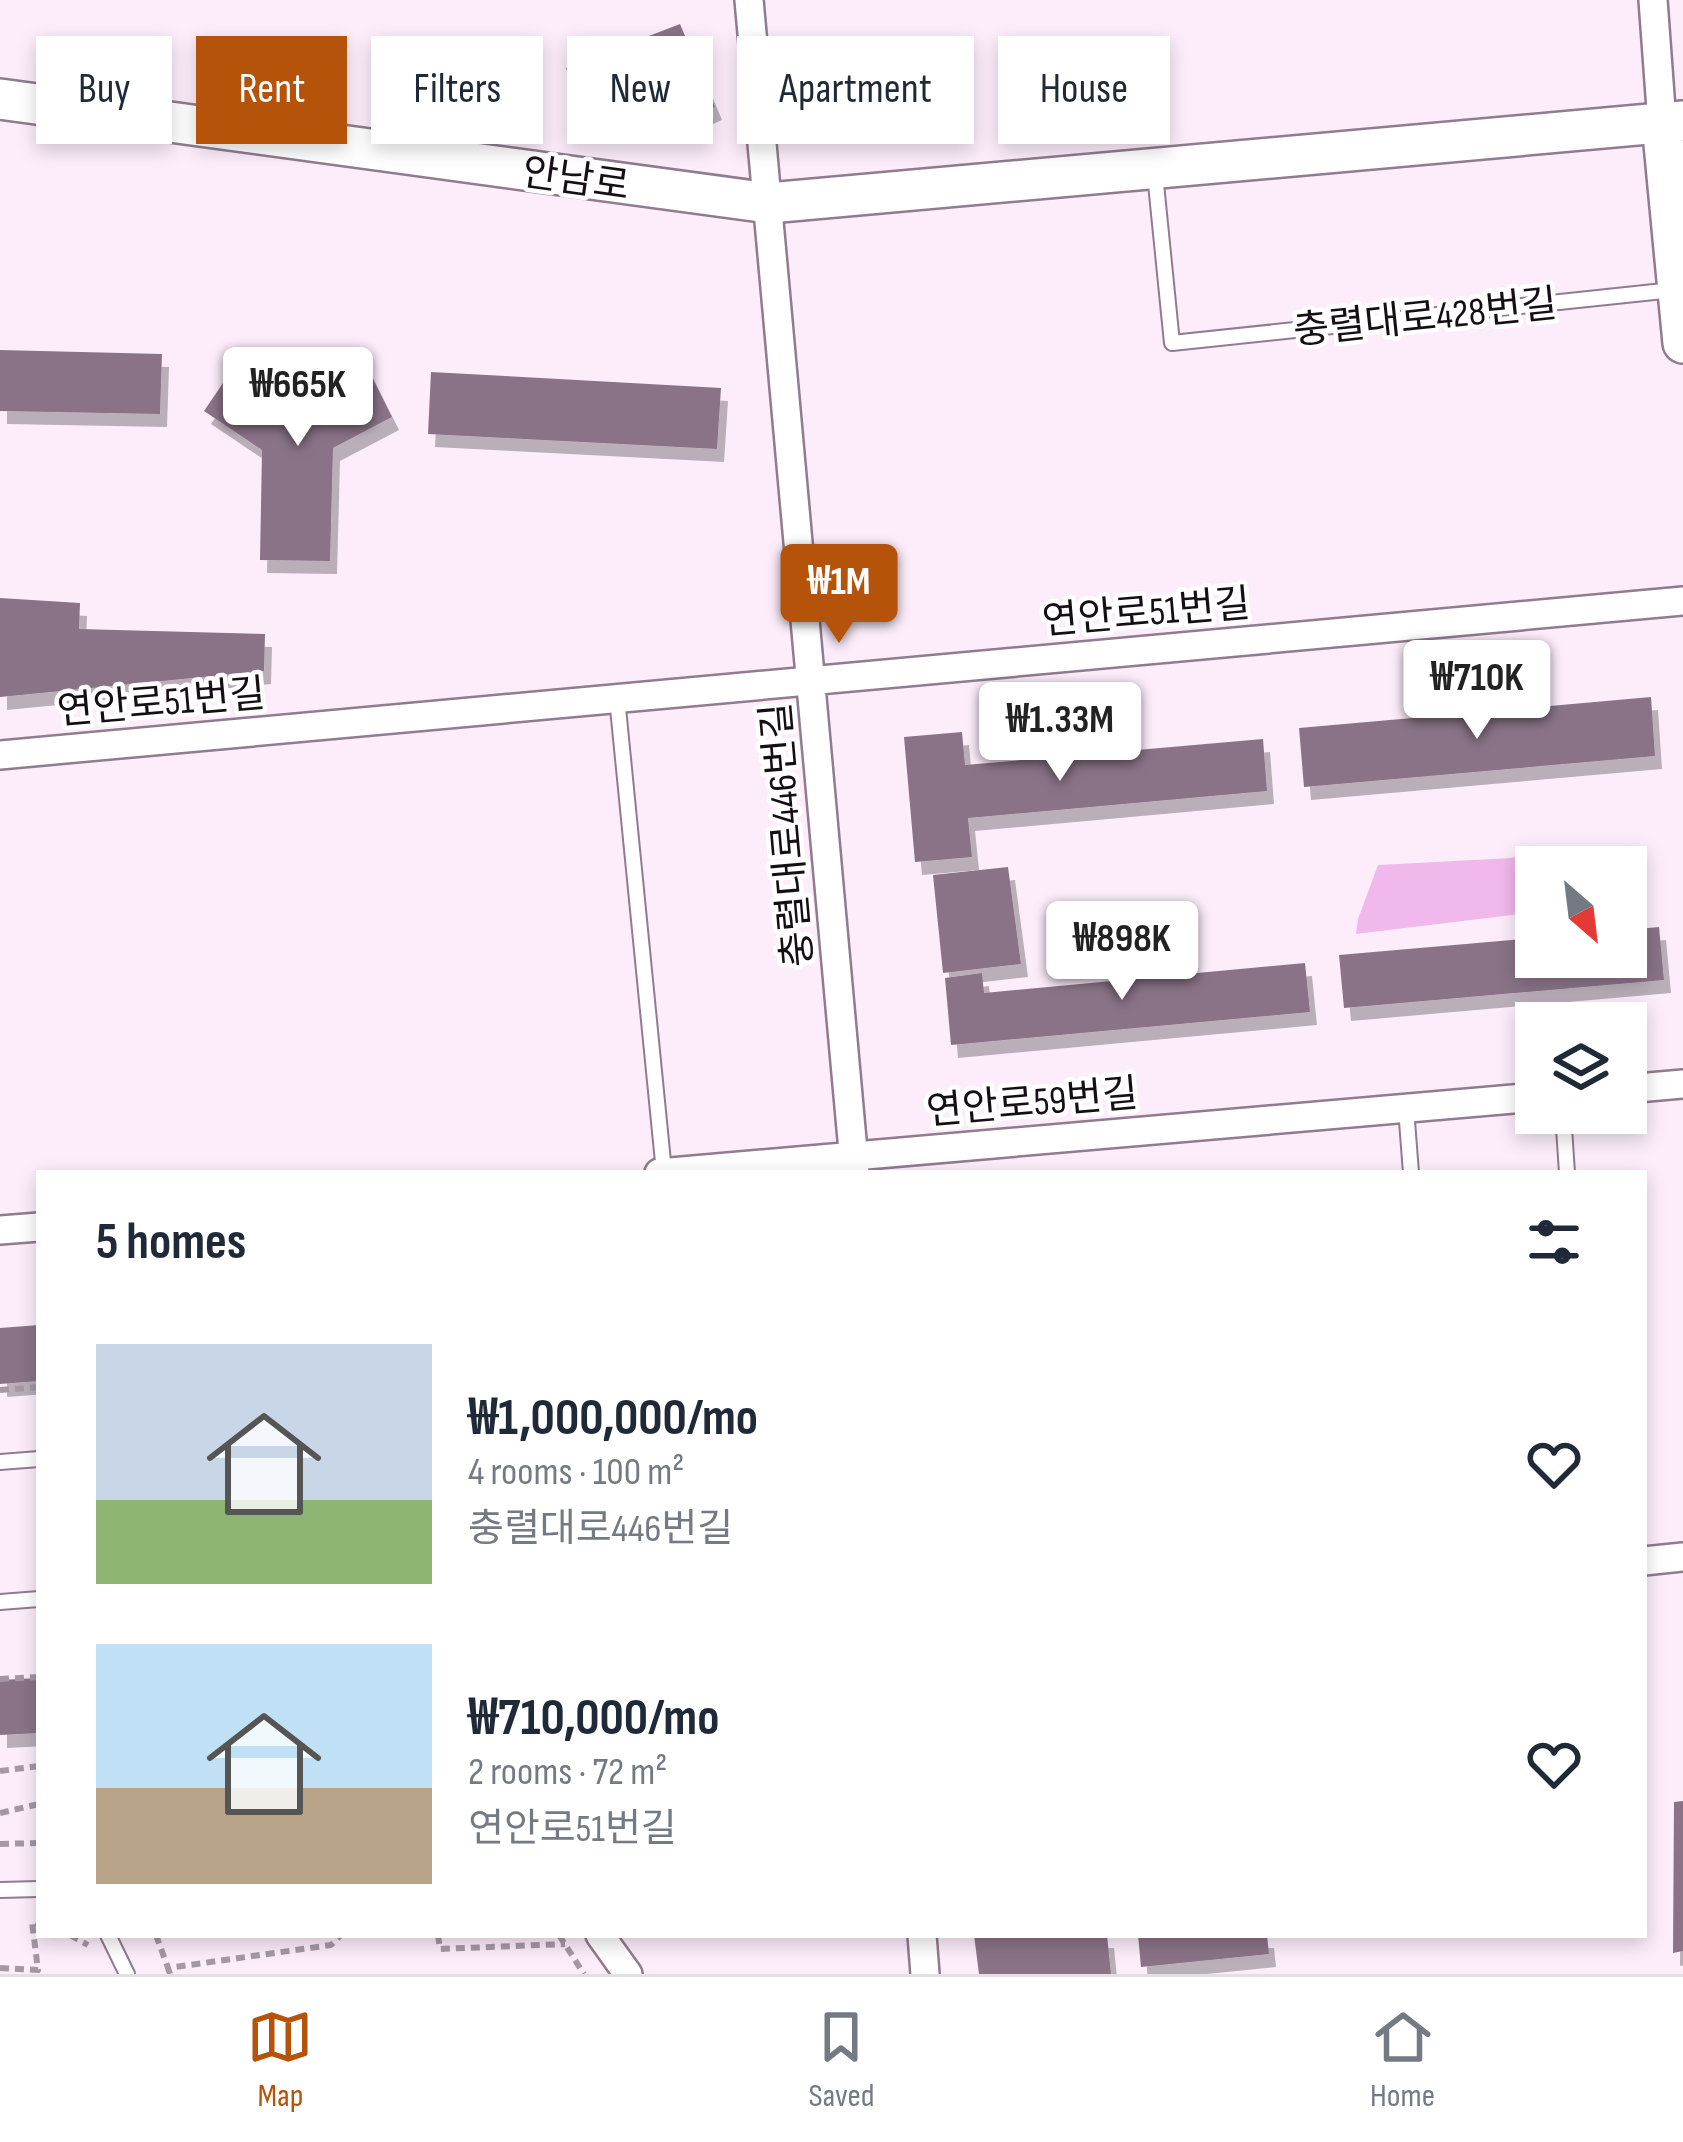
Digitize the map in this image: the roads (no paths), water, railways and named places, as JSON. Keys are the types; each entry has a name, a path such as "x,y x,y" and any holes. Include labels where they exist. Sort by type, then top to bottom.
{"street":[{"name":"충렬대로446번길","path":"749,0 854,1165"},
{"path":"1653,0 1672,122 1683,343"},
{"name":"안남로","path":"0,99 770,203 1672,122"},
{"name":"연안로51번길","path":"0,755 1683,601"},
{"path":"1647,1087 1683,1084"},
{"name":"연안로59번길","path":"734,1170 854,1165 1515,1098"},
{"path":"0,1230 36,1227"},
{"path":"1647,1561 1683,1557"},
{"path":"602,1938 628,1974"},
{"path":"922,1938 925,1974"}],"lane":[{"name":"충렬대로428번길","path":"1154,170 1172,343 1678,290"},
{"name":"연안로59번길","path":"617,698 662,1170"},
{"path":"1406,1108 1412,1170"},
{"path":"1564,1134 1567,1170"},
{"path":"0,1462 36,1459"},
{"path":"0,1602 36,1599"},
{"path":"0,1890 36,1889"},
{"path":"110,1938 128,1974"}]}
